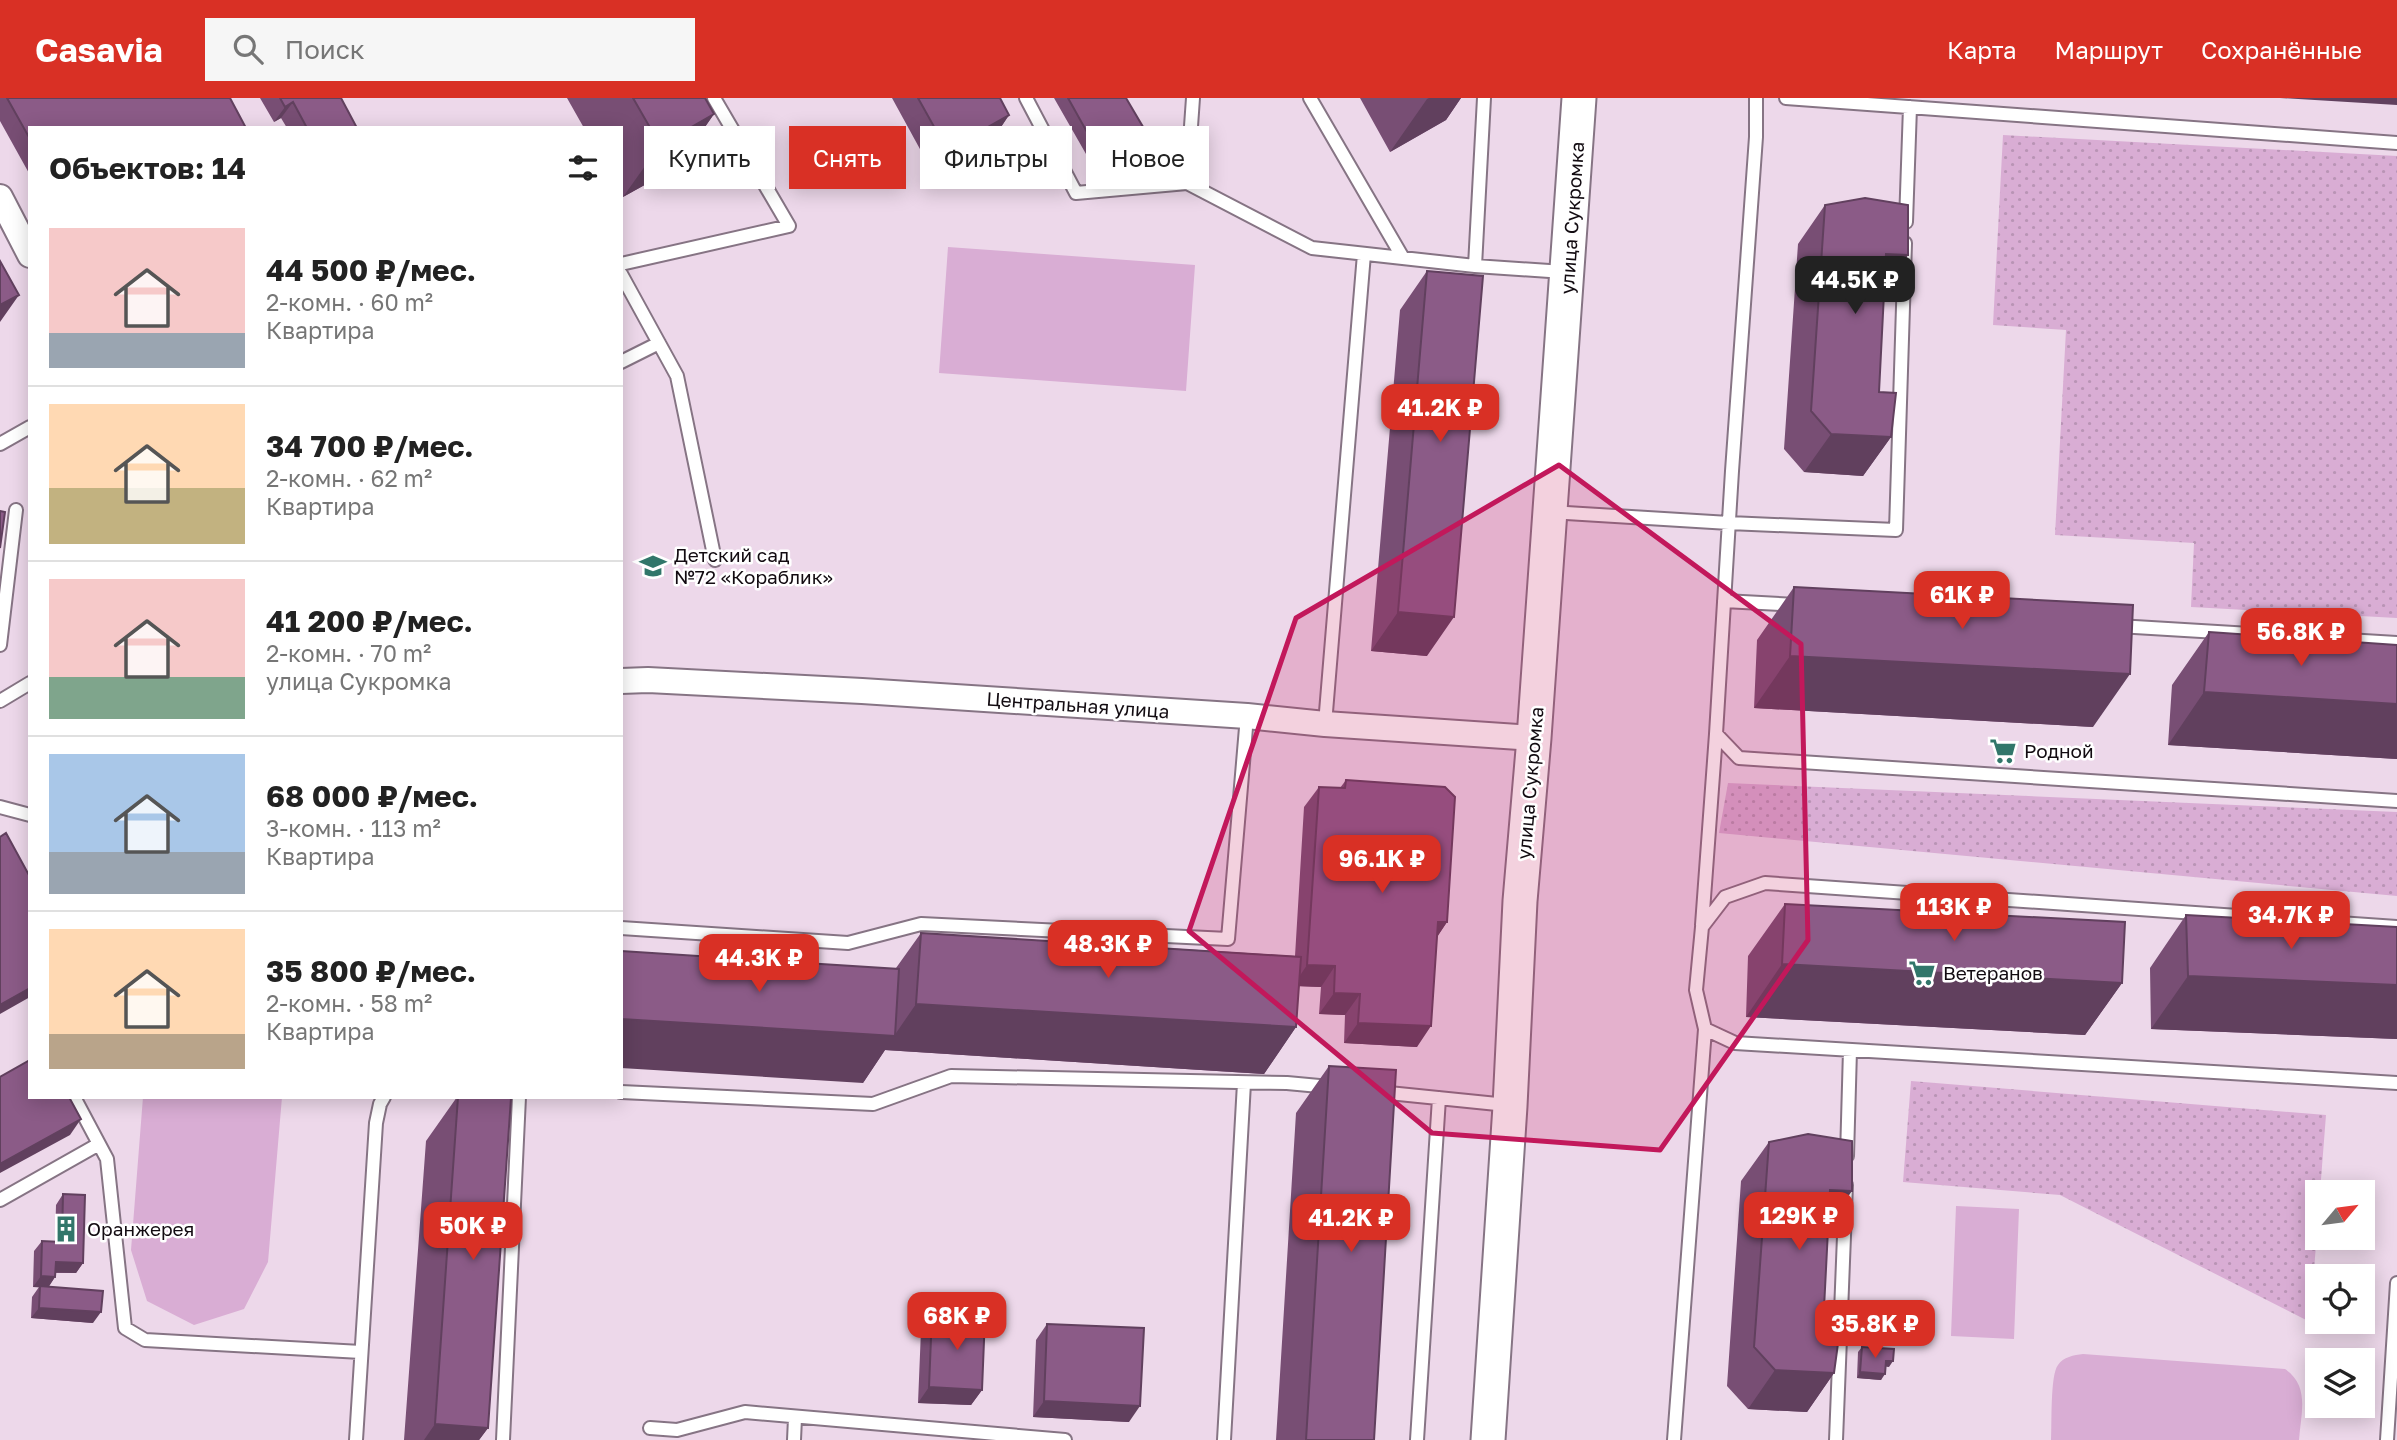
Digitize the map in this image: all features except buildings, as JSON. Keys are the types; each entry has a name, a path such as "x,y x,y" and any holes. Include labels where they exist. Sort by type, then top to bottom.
{"street":[{"name":"улица Сукромка","path":"1488,1440 1510,1106 1520,901 1580,108"},
{"path":"0,197 28,251"},
{"name":"Центральная улица","path":"623,681 862,691 1534,738"}],"lane":[{"path":"623,264 789,226 714,98"},
{"path":"1026,98 1076,193 1120,189"},
{"path":"1191,126 1193,98"},
{"path":"1310,98 1402,258"},
{"path":"1475,266 1484,98"},
{"path":"1674,1440 1705,1029 1696,990 1716,734 1756,137 1756,98"},
{"path":"1786,98 2397,143"},
{"path":"1550,512 1896,530 1910,107"},
{"path":"1199,189 1312,248 1475,266 1568,272"},
{"path":"1325,724 1364,254"},
{"path":"623,278 677,376 715,560"},
{"path":"623,361 659,343"},
{"path":"0,444 28,428"},
{"path":"0,645 16,510"},
{"path":"1724,601 1808,606"},
{"path":"2101,624 2397,643"},
{"path":"0,701 28,684"},
{"path":"623,928 848,943 921,924 1228,939 1247,716"},
{"path":"1716,734 1739,758 2397,801"},
{"path":"0,807 28,814"},
{"path":"1702,927 1725,897 1765,883 2397,927"},
{"path":"1705,1029 1735,1043 2397,1083"},
{"path":"1836,1440 1850,1050"},
{"path":"623,1092 873,1104 951,1076 1287,1083 1343,1089"},
{"path":"1224,1440 1244,1083"},
{"path":"1370,1091 1510,1106"},
{"path":"1417,1440 1439,1098"},
{"path":"75,1099 107,1159 125,1328 145,1340 361,1352"},
{"path":"356,1440 376,1123 383,1099"},
{"path":"503,1440 519,1099"},
{"path":"0,1200 99,1144"},
{"path":"2387,1440 2397,1283"},
{"path":"650,1428 677,1430 744,1412 1065,1440"},
{"path":"793,1440 795,1418"}],"highlighted area":[{"path":"1559,465 1801,644 1808,940 1660,1150 1432,1133 1189,931 1296,618"}],"shaded area":[{"path":"2003,135 2397,156 2397,618 2191,607 2194,543 2055,535 2066,330 1993,325"},
{"path":"948,247 1195,265 1186,391 939,373"},
{"path":"1728,783 2397,812 2397,896 1719,833"},
{"path":"1911,1081 2326,1115 2321,1180 2305,1180 2305,1250 2316,1250 2315,1264 2305,1264 2305,1319 2060,1195 1903,1182"},
{"path":"143,1099 282,1099 268,1262 244,1309 194,1325 147,1301 131,1250"},
{"path":"1956,1206 2019,1209 2014,1339 1951,1336"},
{"path":"2083,1354 2285,1369 2298,1383 2301,1392 2299,1440 2051,1440 2055,1370 2063,1360"}],"place":[{"name":"Детский сад №72 «Кораблик»","path":"653,566"},
{"name":"Родной","path":"2003,751"},
{"name":"Ветеранов","path":"1922,973"},
{"name":"Оранжерея","path":"66,1229"}]}
